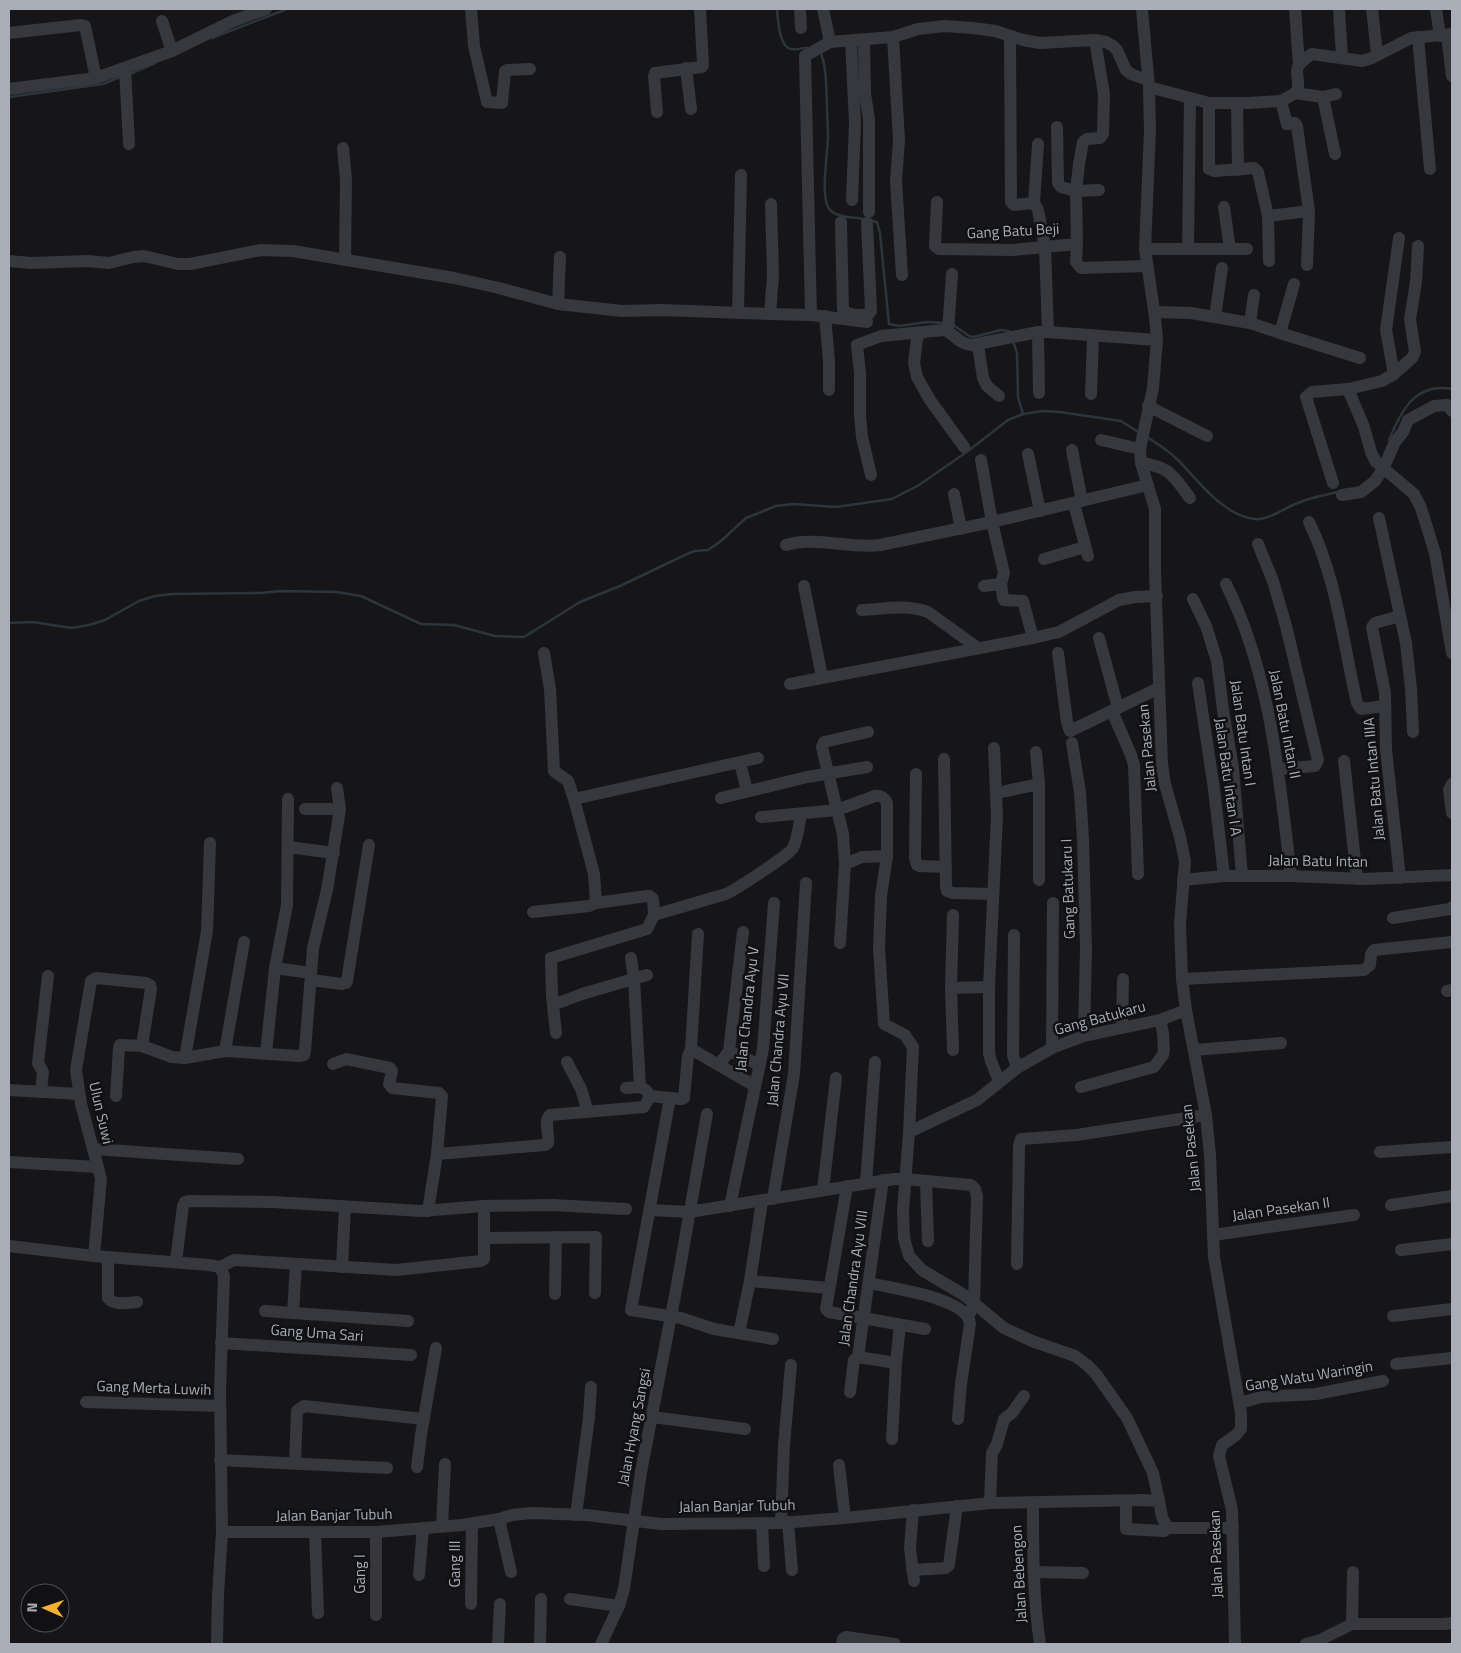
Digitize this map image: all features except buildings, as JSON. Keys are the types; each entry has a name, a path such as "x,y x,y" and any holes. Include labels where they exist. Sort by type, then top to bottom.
{"street":[{"path":"9,89 96,78 125,69 172,51 233,21 266,9"},
{"path":"471,9 474,46 487,102 502,103 505,71 530,69"},
{"path":"657,112 654,74 702,67 704,63 700,9"},
{"path":"800,9 801,28"},
{"path":"823,9 830,42"},
{"name":"Jalan Pasekan","path":"1142,9 1150,130 1145,249 1156,340 1154,377 1140,449 1141,463 1155,509 1163,770 1168,798 1185,861 1180,925 1182,979 1206,1115 1210,1155 1214,1257 1240,1403 1241,1429 1222,1445 1219,1456 1230,1502 1233,1528 1235,1644"},
{"path":"811,315 806,56 830,42 893,37 918,29 944,26 995,31 1040,43 1095,40 1106,42 1113,46 1126,70 1131,74 1148,84 1190,99 1209,103 1281,101 1295,93 1298,89 1296,73 1299,65 1295,9"},
{"path":"1339,9 1342,57"},
{"path":"1372,9 1377,54"},
{"path":"1436,9 1447,35 1452,76"},
{"path":"162,21 172,51"},
{"path":"9,33 86,26 96,78"},
{"path":"1299,65 1312,54 1362,61 1372,58 1411,38 1447,35"},
{"path":"1010,36 1011,202 1014,205 1034,203"},
{"path":"893,37 899,140 896,181 902,274"},
{"path":"1418,37 1430,168"},
{"path":"852,200 858,40"},
{"path":"858,40 868,119 870,311 866,318"},
{"path":"1077,244 1076,191 1078,164 1084,142 1100,138 1103,134 1104,94 1095,40"},
{"path":"686,68 691,109"},
{"path":"125,69 129,144"},
{"path":"1295,93 1323,97 1336,94"},
{"path":"1323,97 1335,154"},
{"path":"1188,249 1190,99"},
{"path":"1281,101 1287,124 1295,123 1298,126 1308,210 1307,265"},
{"path":"1209,103 1209,169 1215,171 1253,168 1258,172 1268,216 1269,262"},
{"path":"1237,103 1238,170"},
{"path":"1057,127 1058,183 1061,187 1076,191 1099,190"},
{"path":"1038,144 1034,203 1038,210 1045,247 1043,332 1039,392"},
{"path":"344,148 346,180 345,260"},
{"path":"738,313 741,175"},
{"name":"Gang Batu Beji","path":"937,202 936,246 939,249 1012,250 1077,244 1076,262 1081,268 1146,266"},
{"path":"770,314 773,275 771,204"},
{"path":"1224,207 1230,249"},
{"path":"1268,216 1308,210"},
{"path":"841,222 843,310 846,313 866,318 881,336"},
{"path":"1394,374 1386,330 1399,238"},
{"path":"1333,484 1306,397 1312,392 1348,390 1382,381 1394,374 1412,358 1415,352 1410,319 1416,282 1418,246"},
{"path":"1145,249 1247,249"},
{"path":"9,261 31,263 113,263 144,256 178,264 190,264 253,251 293,251 454,278 558,304 622,311 660,310 866,318"},
{"path":"558,304 560,257"},
{"path":"1215,317 1222,268"},
{"path":"948,331 952,274"},
{"path":"1280,333 1294,284"},
{"path":"1250,323 1254,295"},
{"path":"1154,312 1191,313 1250,323 1360,358"},
{"path":"825,316 829,361 829,390"},
{"path":"871,475 862,437 857,345 881,336 938,330 948,331 957,340 967,345 978,345 1043,332 1156,340"},
{"path":"920,333 917,338 914,363 917,377 930,400 964,447"},
{"path":"1090,394 1093,336"},
{"path":"978,345 983,378 987,386 999,396"},
{"path":"1348,390 1364,426 1371,452 1380,466 1414,494 1421,508 1435,553 1452,653"},
{"path":"1342,496 1367,489 1375,481 1380,466 1403,432 1408,420 1434,406 1445,405 1452,411"},
{"path":"1148,406 1207,436"},
{"path":"1101,440 1140,449"},
{"path":"1044,559 1086,552 1072,450"},
{"path":"1028,454 1040,511"},
{"path":"981,460 1004,576 1001,584 1003,598 1004,600 1020,600 1025,604 1033,638"},
{"path":"1141,463 1164,468 1174,477 1190,498"},
{"path":"786,545 805,541 872,546 961,529 1148,486"},
{"path":"954,494 961,529"},
{"path":"1379,518 1406,643 1414,732"},
{"path":"1309,522 1318,541 1338,608 1357,703 1362,709 1384,706"},
{"path":"1258,544 1273,581 1286,626 1318,760 1315,766 1279,769"},
{"path":"984,586 1001,584"},
{"name":"Jalan Batu Intan II","path":"1226,584 1239,611 1255,654 1279,769 1291,876"},
{"path":"804,586 822,677"},
{"path":"790,684 955,654 1059,632 1119,600 1157,596"},
{"name":"Jalan Batu Intan I","path":"1193,598 1206,626 1216,661 1233,768 1242,876"},
{"path":"862,610 906,607 921,609 978,648"},
{"name":"Jalan Batu Intan IIIA","path":"1400,616 1373,624 1385,693 1386,749 1400,878"},
{"path":"1099,638 1115,710 1134,765 1138,874"},
{"path":"544,653 550,689 554,771 568,781 574,799 594,874 596,903"},
{"name":"Gang Batukaru I","path":"1058,653 1067,722 1080,792 1086,950 1084,1036"},
{"name":"Jalan Batu Intan I A","path":"1198,683 1214,790 1224,876"},
{"path":"1071,737 1115,710 1159,688"},
{"path":"840,942 845,864 843,834 822,747 823,742 868,732"},
{"path":"994,748 997,793 989,987 989,1053 990,1061 999,1081"},
{"path":"1036,752 1040,784 1039,880"},
{"path":"574,799 758,758"},
{"path":"944,759 947,891 993,894"},
{"path":"1344,761 1357,879"},
{"path":"740,763 747,790"},
{"path":"721,798 747,790 807,777 867,767"},
{"path":"916,774 915,858 920,866 946,867"},
{"path":"997,793 1040,784"},
{"path":"1452,784 1449,790 1452,813"},
{"path":"116,1096 119,1048 120,1045 124,1044 142,1046 172,1057 185,1058 225,1051 299,1056 304,1054 313,948 334,853 340,809 337,788"},
{"path":"761,817 837,810 875,796 885,799 887,856 881,896 879,956 884,1024 905,1035 912,1047 909,1132 903,1211 904,1238 909,1256 922,1270 964,1295 971,1310 1004,1328 1075,1356 1096,1374 1128,1418 1153,1474 1162,1517 1168,1528"},
{"path":"266,1053 276,968 287,905 288,799"},
{"path":"305,809 340,809"},
{"path":"654,915 726,894 787,854 794,845 801,814"},
{"path":"185,1058 207,931 210,843"},
{"path":"276,968 342,984 346,983 370,845"},
{"path":"288,846 334,853"},
{"path":"845,864 862,858 887,856"},
{"name":"Jalan Batu Intan","path":"1183,880 1224,876 1291,876 1357,879 1452,875"},
{"name":"Jalan Chandra Ayu VII","path":"739,1333 794,1074 806,882"},
{"path":"532,912 589,906 596,903 650,896 654,899 654,915 650,925 642,932 551,958 556,1033"},
{"name":"Jalan Chandra Ayu V","path":"730,1206 763,1049 774,903"},
{"path":"1052,1048 1053,903"},
{"path":"1393,918 1450,909 1452,907"},
{"path":"953,916 953,1050"},
{"path":"719,1065 729,1051 743,932"},
{"path":"650,1096 684,1098 688,1056 691,1049 698,934"},
{"path":"1014,935 1013,1055 1017,1068"},
{"path":"225,1051 244,942"},
{"path":"1182,979 1364,970 1370,966 1371,954 1374,950 1452,942"},
{"path":"630,958 634,979 640,1088"},
{"path":"553,1005 582,994 647,975"},
{"path":"41,1092 43,1072 38,1065 48,976"},
{"name":"Ulun Suwi","path":"94,1256 101,1186 98,1167 79,1094 76,1064 91,981 93,979 146,983 150,985 151,989 142,1046"},
{"path":"1122,1027 1123,980"},
{"path":"952,988 989,987"},
{"name":"Gang Batukaru","path":"909,1132 978,1100 1017,1068 1052,1048 1084,1036 1160,1020 1186,1010"},
{"path":"1082,1087 1154,1067 1163,1055 1164,1048 1164,1033 1160,1020"},
{"path":"1194,1050 1281,1043"},
{"path":"691,1049 755,1086"},
{"path":"729,1051 760,1065"},
{"path":"332,1064 346,1059 390,1068 392,1071 389,1084 392,1088 440,1093 443,1098 428,1211"},
{"path":"567,1062 581,1089 588,1112"},
{"path":"866,1183 875,1062"},
{"path":"823,1190 836,1078"},
{"path":"626,1088 640,1088 646,1090 650,1096"},
{"path":"9,1090 79,1094"},
{"path":"437,1154 545,1145 549,1139 547,1117 550,1114 644,1107 650,1096"},
{"path":"670,1098 631,1310 691,1320 714,1329 772,1339"},
{"name":"Jalan Hyang Sangsi","path":"601,1644 619,1606 624,1589 652,1417 707,1114"},
{"path":"1017,1264 1019,1146 1021,1139 1077,1135 1206,1115"},
{"path":"1380,1152 1452,1147"},
{"path":"93,1149 238,1159"},
{"path":"9,1162 98,1167"},
{"path":"650,1210 689,1212 883,1180 905,1179 971,1185 975,1189 977,1196 971,1310 958,1419"},
{"name":"Jalan Chandra Ayu VIII","path":"883,1180 858,1356 896,1363"},
{"path":"926,1182 928,1241"},
{"path":"847,1186 828,1288 825,1307 827,1311 925,1329"},
{"path":"1391,1205 1452,1196"},
{"path":"176,1261 184,1204 189,1201 230,1200 428,1211 484,1206 552,1205 626,1209"},
{"path":"9,1246 94,1256 176,1261 220,1267 234,1260 396,1270 481,1262 484,1259 484,1206"},
{"path":"342,1267 345,1207"},
{"name":"Jalan Pasekan II","path":"1212,1235 1354,1215"},
{"path":"484,1238 596,1237 595,1293"},
{"path":"555,1294 556,1238"},
{"path":"1401,1250 1452,1244"},
{"path":"108,1257 108,1298 116,1303 137,1302"},
{"path":"293,1313 296,1264"},
{"path":"217,1644 222,1532 220,1406 224,1276 220,1267"},
{"path":"750,1281 828,1288"},
{"path":"869,1283 920,1294 964,1311 971,1310"},
{"path":"1393,1316 1452,1309"},
{"path":"265,1311 408,1321"},
{"path":"892,1439 900,1325"},
{"name":"Gang Uma Sari","path":"221,1343 411,1355"},
{"path":"417,1467 436,1348"},
{"path":"850,1392 854,1360 858,1356"},
{"path":"1396,1364 1452,1358"},
{"path":"791,1365 784,1446 784,1522 792,1570"},
{"name":"Gang Watu Waringin","path":"1240,1403 1261,1397 1316,1394 1383,1381"},
{"path":"576,1515 589,1417 591,1387"},
{"path":"990,1503 992,1453 997,1444 1004,1419 1012,1413 1024,1396"},
{"name":"Gang Merta Luwih","path":"86,1402 220,1406"},
{"path":"295,1463 297,1410 304,1406 424,1418"},
{"path":"652,1417 745,1429"},
{"path":"220,1460 387,1468"},
{"path":"442,1526 445,1464"},
{"path":"839,1466 845,1518"},
{"path":"1126,1501 1126,1529 1164,1531 1168,1528 1233,1528"},
{"name":"Jalan Banjar Tubuh","path":"222,1532 376,1532 472,1524 512,1515 532,1513 576,1515 670,1524 762,1523 845,1518 990,1503 1160,1501"},
{"name":"Jalan Bebengon","path":"1033,1503 1034,1572 1040,1644"},
{"path":"913,1510 910,1548 913,1575 946,1568 949,1565 957,1506"},
{"path":"499,1518 503,1542 512,1572"},
{"path":"762,1523 764,1566"},
{"name":"Gang III","path":"471,1604 472,1524"},
{"path":"419,1575 423,1528"},
{"path":"315,1532 318,1613"},
{"name":"Gang I","path":"376,1532 376,1615"},
{"path":"1034,1572 1083,1573"},
{"path":"1352,1624 1353,1572"},
{"path":"540,1644 541,1599"},
{"path":"570,1600 619,1606"},
{"path":"498,1644 500,1604"},
{"path":"1306,1644 1320,1640 1352,1624 1436,1624 1452,1622"},
{"path":"842,1644 843,1639 846,1637 894,1644"}],"waterway":[{"path":"212,38 287,9"},
{"path":"777,9 780,32 787,47 791,49 807,48"},
{"path":"820,52 824,66 826,86 828,136 825,197 827,206 838,215 864,219"},
{"path":"130,74 155,63"},
{"path":"9,97 103,84 120,77"},
{"path":"869,220 877,222 880,233 889,324 899,326 927,322 944,323"},
{"path":"952,324 973,337 1001,330 1009,331 1010,333"},
{"path":"1013,341 1017,353 1018,397 1023,414"},
{"path":"1389,440 1404,409 1419,394 1439,388 1452,389"},
{"path":"9,623 32,622 72,628 89,625 105,620 139,601 155,596 172,594 281,591 337,592 361,596 421,624 454,625 495,636 524,637 580,602 620,586 687,554 708,550 746,518 776,506 793,504 836,507 892,499 919,485 1008,420 1023,414 1043,411 1060,412 1121,421 1140,433"},
{"path":"1147,437 1174,456 1212,496 1232,511 1243,516 1255,519 1265,518 1303,501 1338,492"}]}
